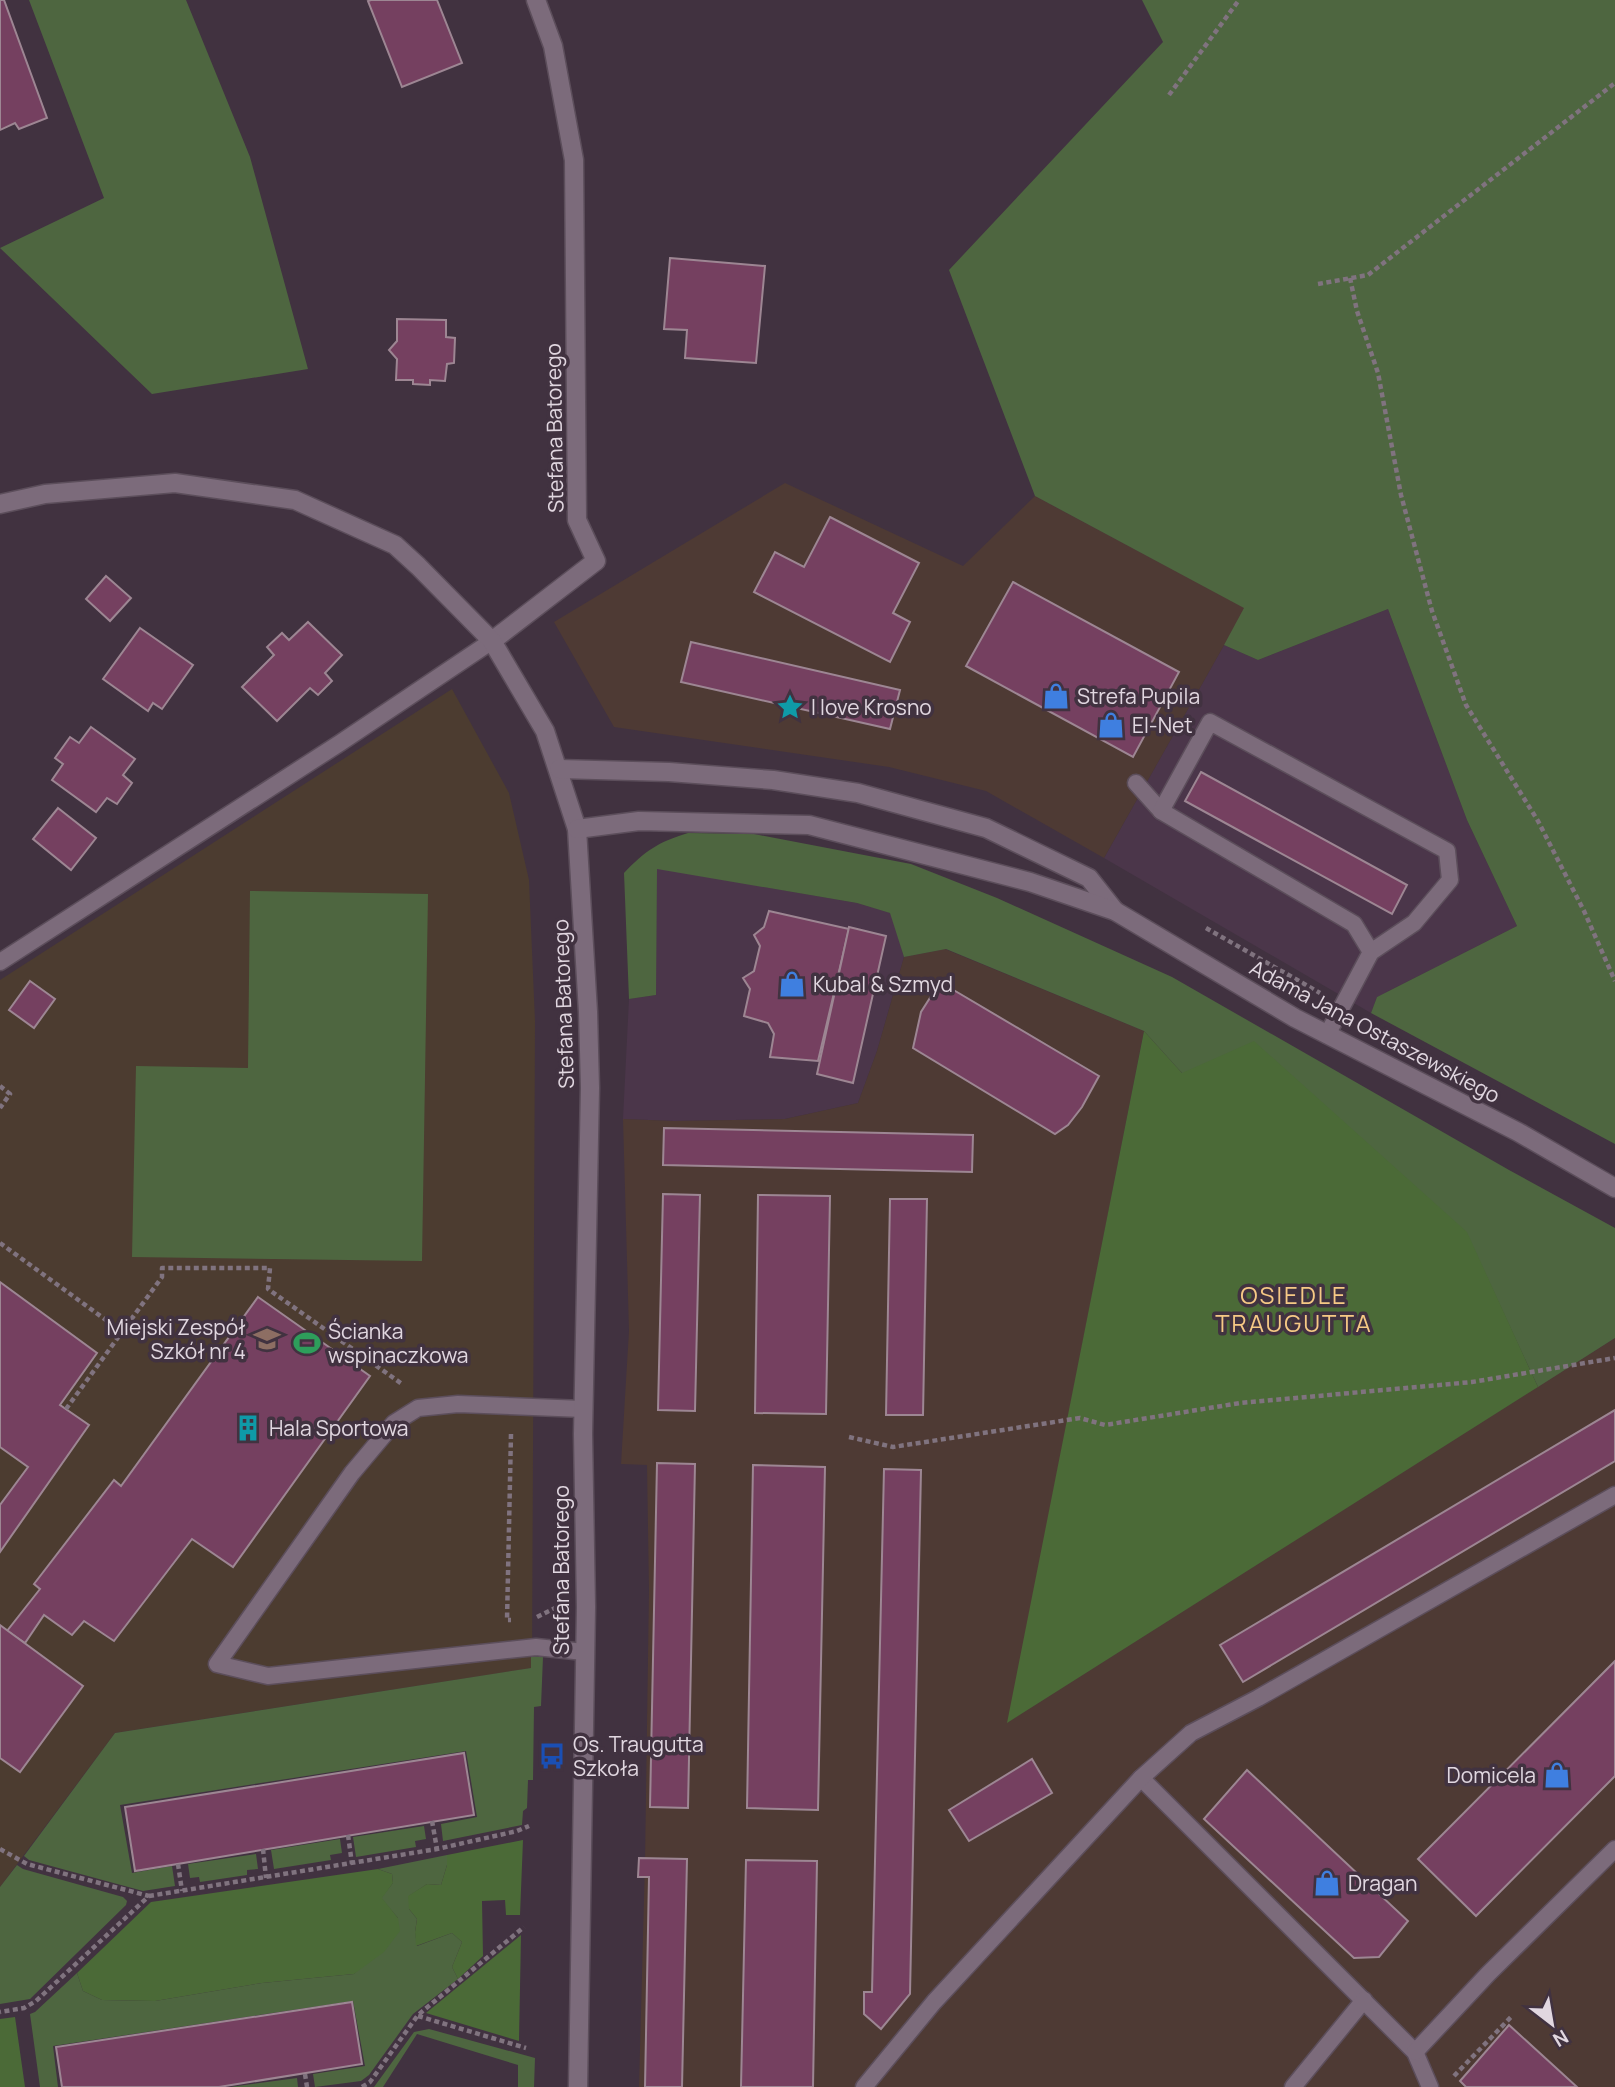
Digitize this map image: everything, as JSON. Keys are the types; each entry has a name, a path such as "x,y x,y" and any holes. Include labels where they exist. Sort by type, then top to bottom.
{"street":[{"name":"Stefana Batorego","path":"536,0 553,46 574,160 576,520 596,561 492,641 545,732 577,829 588,999 590,1088 583,1409 586,1607 578,2087"},
{"path":"0,504 45,494 175,483 295,500 395,545 492,641"},
{"name":"Adama Jana Ostaszewskiego","path":"559,769 669,772 747,778 858,793 986,828 1089,878 1115,911"},
{"name":"Adama Jana Ostaszewskiego","path":"577,829 639,821 809,825 1030,881 1115,911 1295,1018 1518,1132 1615,1188"}],"lane":[{"path":"0,962 340,743 492,641"},
{"path":"1161,811 1210,722 1447,851 1450,880 1414,923 1371,952 1326,1035"},
{"path":"1136,783 1161,811 1354,924 1371,952"},
{"path":"583,1409 458,1404 418,1408 394,1423 352,1473 217,1664 268,1676 536,1647 584,1652"},
{"path":"864,2087 934,2002 1142,1778 1191,1734 1270,1692 1615,1495"},
{"path":"1142,1778 1415,2052 1430,2087"},
{"path":"1415,2052 1488,1974 1615,1849"},
{"path":"1293,2087 1364,2000"}],"path":[{"path":"1169,95 1239,0"},
{"path":"1318,284 1368,275 1615,83"},
{"path":"1350,278 1357,312 1378,373 1401,495 1432,611 1466,705 1538,821 1584,911 1615,981"},
{"path":"0,1086 10,1094 0,1108"},
{"path":"0,1243 121,1331"},
{"path":"66,1409 162,1277 162,1268 270,1268 268,1289 404,1386"},
{"path":"849,1437 893,1447 1080,1418 1104,1425 1240,1403 1472,1382 1615,1357"},
{"path":"511,1406 507,1620 516,1619"},
{"path":"534,1617 542,1616 555,1608"},
{"path":"432,1821 437,1849"},
{"path":"0,1849 27,1864 149,1896 437,1849 517,1831 528,1826"},
{"path":"348,1835 352,1864"},
{"path":"263,1849 266,1878"},
{"path":"178,1864 183,1891"},
{"path":"0,2012 24,2008 36,2001 149,1896"},
{"path":"362,2087 370,2081 418,2015 524,1927"},
{"path":"418,2015 526,2048"},
{"path":"1449,2081 1510,2017"},
{"path":"305,2074 307,2087"}],"shaded area":[{"path":"785,483 963,566 1035,496 1245,608 1104,858 986,791 889,767 614,727 554,622"},
{"path":"1388,609 1467,820 1517,926 1377,997 1371,1013 1104,858 1224,645 1258,660"},
{"name":"Miejski Zespół Szkół nr 4","path":"452,689 509,793 529,880 535,1021 532,1668 115,1733 0,1887 0,980"},
{"path":"656,868 857,903 891,913 904,957 877,1051 858,1103 785,1119 623,1119 629,999 656,995"},
{"path":"945,949 1144,1031 1008,1722 1615,1338 1615,2087 639,2087 649,1590 647,1465 621,1464 629,1331 623,1119 785,1119 858,1103 877,1051 904,957"}],"green space":[{"path":"29,0 186,0 250,157 308,369 152,394 0,248 104,198"},
{"path":"1142,0 1615,0 1615,1144 1371,1013 1377,997 1517,926 1467,820 1388,609 1258,660 1224,645 1244,608 1035,496 949,270 1163,42"},
{"path":"688,833 754,834 911,864 997,898 1172,977 1615,1228 1615,1338 1538,1387 1466,1232 1182,1073 1144,1031 946,949 904,957 890,913 857,903 657,869 656,995 629,999 624,873 653,848"},
{"path":"250,891 428,894 422,1261 132,1257 136,1066 248,1068"},
{"path":"1144,1031 1182,1073 1254,1041 1467,1232 1538,1387 1007,1723"},
{"path":"531,1656 543,1657 541,1706 534,1707 533,1780 528,1780 527,1808 523,1811 522,1825 443,1841 441,1824 477,1817 466,1751 120,1805 132,1873 172,1866 175,1886 143,1891 29,1860 24,1856 115,1733 531,1668"},
{"path":"424,1826 426,1839 415,1841 416,1847 356,1857 353,1837"},
{"path":"340,1839 342,1853 330,1855 331,1860 274,1869 271,1850"},
{"path":"523,1840 520,1915 506,1915 505,1900 482,1901 483,1956 458,1979 452,1967 462,1942 452,1933 416,1946 417,1919 409,1909 408,1896 427,1884 441,1885 447,1855"},
{"path":"256,1854 258,1869 247,1870 247,1875 200,1882 199,1877 190,1878 188,1864"},
{"path":"447,1855 441,1885 427,1884 409,1896 409,1909 417,1919 417,1946 452,1933 462,1942 452,1967 458,1979 413,2014 369,2075 361,2081 315,2087 313,2074 365,2066 353,2001 53,2046 58,2087 40,2087 30,2014 77,1973 83,1991 102,2000 155,2001 262,1983 354,1974 398,1918 381,1898 393,1883 392,1874 378,1869"},
{"path":"17,1865 123,1897 127,1901 126,1905 30,1999 0,2004 0,1887"},
{"path":"378,1869 392,1874 393,1883 382,1898 398,1918 400,1931 384,1952 354,1974 262,1983 155,2001 102,2000 83,1991 77,1973 151,1902"},
{"path":"521,1935 519,2041 426,2013"},
{"path":"15,2017 25,2087 0,2087 0,2019"},
{"path":"429,2029 535,2058 534,2087 518,2087 518,2065 417,2034 383,2087 374,2087 414,2032"},
{"path":"297,2078 298,2087 230,2087"}],"building":[{"path":"0,0 4,0 47,118 19,129 15,123 0,130"},
{"path":"437,0 462,63 402,87 368,1"},
{"path":"670,258 765,266 756,363 685,358 687,330 664,329"},
{"path":"397,319 446,320 446,337 455,338 454,363 447,364 445,381 430,380 430,385 413,384 413,380 396,380 397,359 389,350 397,341"},
{"path":"830,517 919,563 893,613 910,622 890,662 754,592 775,552 804,567"},
{"path":"106,576 131,598 110,621 86,599"},
{"path":"1013,582 1179,672 1133,757 966,666"},
{"path":"308,622 342,655 325,673 332,681 318,695 310,688 277,721 242,687 274,655 267,647 282,633 289,640"},
{"path":"140,628 193,665 162,709 153,703 148,711 103,679"},
{"path":"691,642 900,690 890,729 681,682"},
{"path":"91,727 135,759 123,775 132,783 117,804 107,798 96,812 52,780 63,764 55,758 70,737 79,743"},
{"path":"1201,772 1407,885 1392,914 1185,801"},
{"path":"58,808 96,838 71,870 33,839"},
{"name":"Kubal & Szmyd","path":"769,911 849,929 818,1061 770,1057 774,1034 768,1023 744,1016 750,989 743,978 754,971 760,946 754,935 764,927"},
{"path":"849,927 886,936 853,1083 817,1074"},
{"path":"30,981 55,999 34,1028 9,1010"},
{"path":"940,982 1099,1076 1082,1107 1068,1125 1055,1134 913,1048 921,1012"},
{"path":"664,1128 973,1135 972,1172 663,1165"},
{"path":"663,1194 700,1195 695,1411 658,1410"},
{"path":"758,1195 830,1196 826,1414 755,1413"},
{"path":"890,1199 927,1199 923,1415 886,1415"},
{"path":"0,1282 97,1353 60,1405 89,1425 0,1552 0,1505 28,1467 0,1447"},
{"name":"Hala Sportowa","path":"258,1297 370,1376 233,1567 192,1539 114,1641 84,1621 72,1635 44,1615 25,1643 7,1631 40,1589 34,1584 114,1480 121,1486"},
{"path":"1615,1410 1615,1461 1243,1682 1220,1645"},
{"path":"657,1463 695,1464 688,1808 650,1807"},
{"path":"753,1465 825,1467 818,1810 747,1808"},
{"path":"884,1469 921,1470 910,1994 881,2029 864,2014 864,1992 872,1992"},
{"path":"0,1625 83,1686 20,1772 0,1758"},
{"path":"1615,1661 1615,1776 1476,1916 1418,1859"},
{"path":"464,1753 474,1815 135,1871 125,1807"},
{"path":"1032,1759 1052,1793 969,1841 949,1810"},
{"path":"1247,1770 1408,1921 1379,1957 1354,1958 1204,1819"},
{"path":"639,1858 687,1859 682,2087 645,2087 649,1877 638,1877"},
{"path":"746,1860 817,1861 813,2087 741,2087"},
{"path":"352,2002 362,2064 219,2087 62,2087 56,2047"},
{"path":"1509,2025 1577,2087 1466,2087 1460,2081"}],"place":[{"name":"Strefa Pupila","path":"1056,696"},
{"name":"I love Krosno","path":"790,707"},
{"name":"El-Net","path":"1111,725"},
{"name":"Kubal & Szmyd","path":"792,984"},
{"name":"Miejski Zespół Szkół nr 4","path":"267,1339"},
{"name":"Ścianka wspinaczkowa","path":"307,1343"},
{"name":"Hala Sportowa","path":"248,1428"},
{"name":"Os. Traugutta Szkoła","path":"552,1756"},
{"name":"Domicela","path":"1557,1775"},
{"name":"Dragan","path":"1327,1883"}],"district":[{"name":"OSIEDLE TRAUGUTTA","path":"1294,1308"}]}
